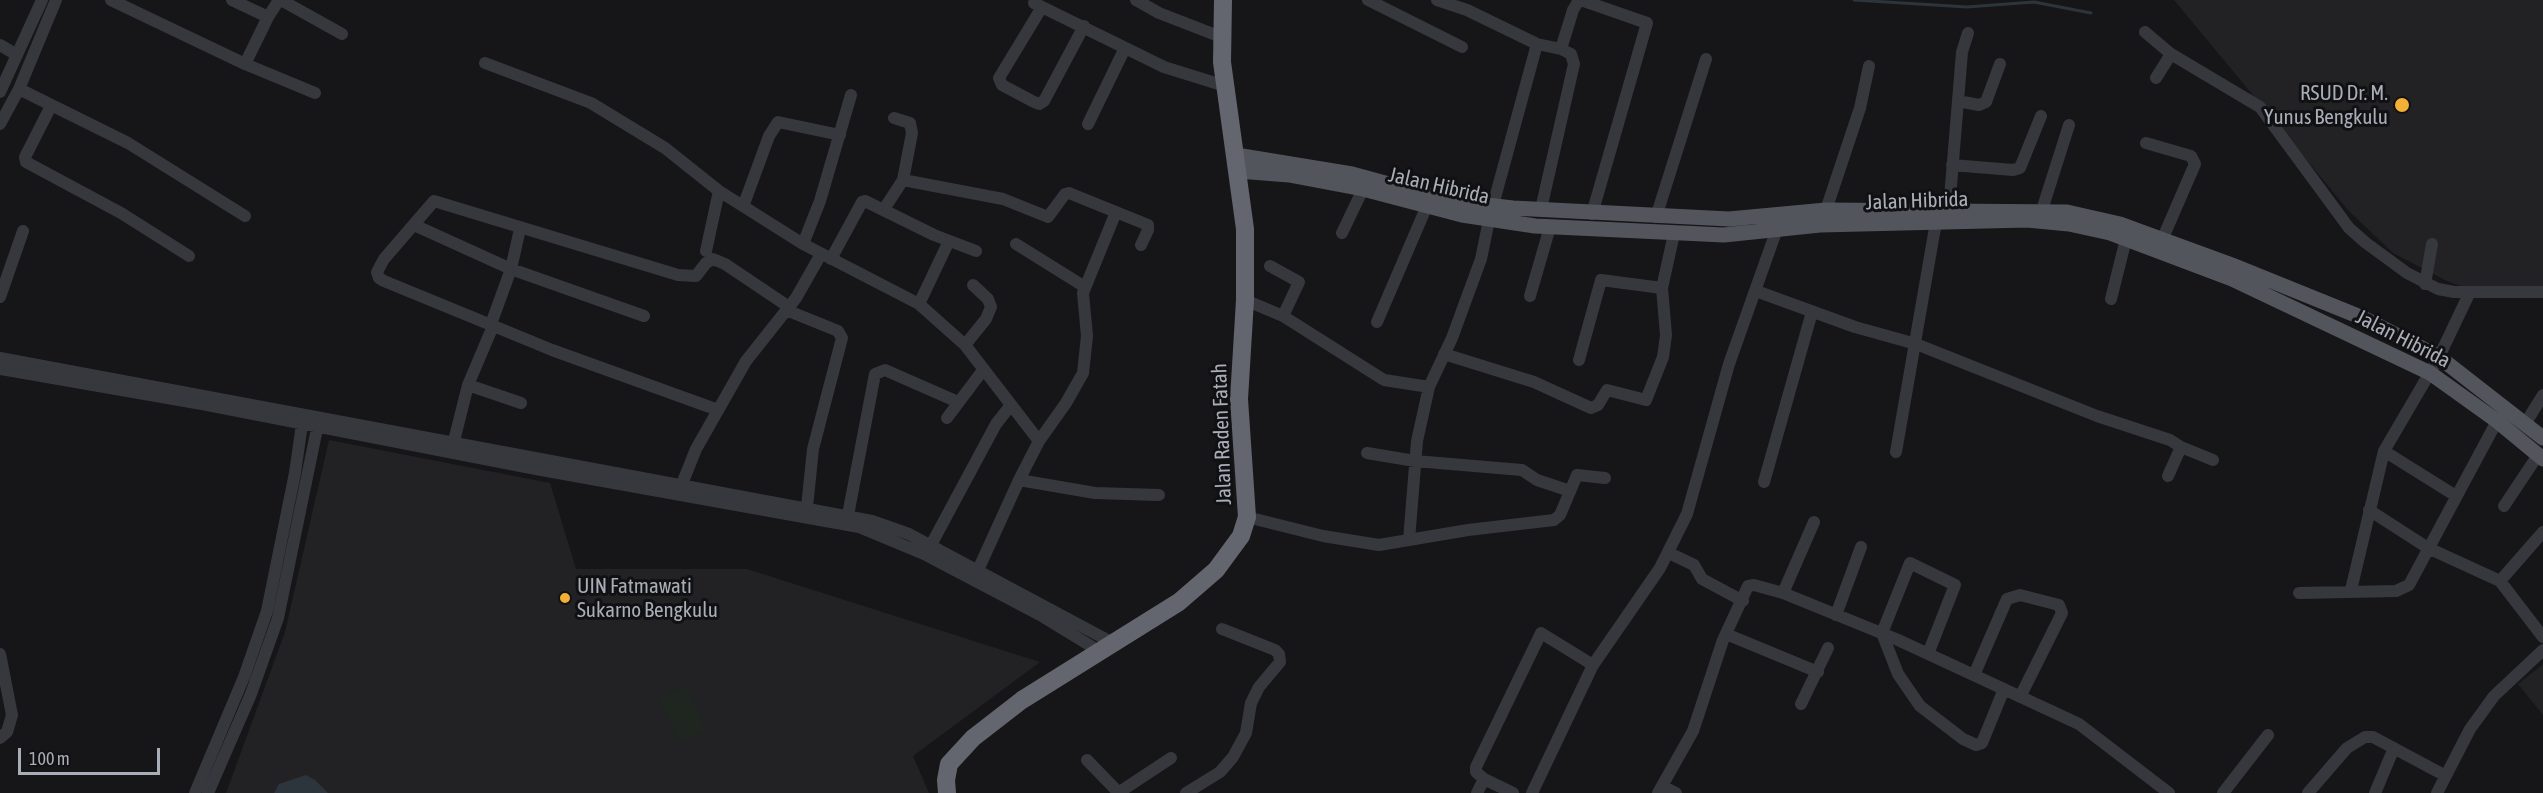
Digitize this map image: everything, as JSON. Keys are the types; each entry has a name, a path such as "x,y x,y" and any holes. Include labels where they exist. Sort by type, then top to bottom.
{"highway":[{"name":"Jalan Raden Fatah","path":"947,793 946,780 950,764 965,745 1022,700 1154,619 1201,584 1241,536 1247,517 1239,399 1245,300 1245,229 1225,86 1221,37 1222,0"}],"main road":[{"path":"1237,163 1352,174 1492,213 1541,209 1592,214 1729,219 1826,210 1918,216 1948,210 2067,212 2120,224 2162,240 2232,272 2291,289 2363,318 2439,357 2543,438"},
{"name":"Jalan Hibrida","path":"1237,163 1363,189 1426,208 1492,213 1550,227 1724,235 1918,216 1936,222 2026,220 2068,224 2126,239 2232,272 2283,303 2430,373 2497,421 2540,457"}],"street":[{"path":"0,92 42,0"},
{"path":"0,124 19,89 56,0"},
{"path":"111,0 245,64 315,93"},
{"path":"232,0 268,17"},
{"path":"245,64 268,17 280,0 342,34"},
{"path":"1136,0 1159,13 1221,37"},
{"path":"1368,0 1462,47"},
{"path":"1437,0 1467,10 1537,44 1561,49 1571,54 1574,64 1541,209"},
{"path":"1561,49 1573,10 1580,0 1647,23 1592,214"},
{"path":"1084,26 1044,101 1037,103 1026,99 1002,84 999,78 1038,5 1084,26 1164,67 1225,86"},
{"path":"2145,32 2171,54 2260,107 2349,228 2366,243 2425,284 2438,289 2469,294 2543,292"},
{"path":"1948,210 1962,52 1968,33"},
{"path":"1409,540 1417,441 1429,387 1481,260 1537,44"},
{"path":"0,45 17,56"},
{"path":"1088,124 1125,48"},
{"path":"2156,78 2171,54"},
{"path":"1656,217 1706,58"},
{"path":"485,63 591,103 665,148 719,191 744,204 803,244 919,304 965,345 1039,441"},
{"path":"1958,101 1983,105 2000,64"},
{"path":"1826,210 1860,108 1869,66"},
{"path":"19,89 128,143 245,216"},
{"path":"803,244 851,95"},
{"path":"51,106 25,157 26,162 122,213 189,256"},
{"path":"1952,165 2013,170 2020,168 2041,116"},
{"path":"884,209 903,180 912,127 907,121 894,118"},
{"path":"744,204 769,136 778,122 840,135"},
{"path":"2042,210 2069,125"},
{"path":"2146,143 2184,153 2194,159 2195,164 2162,240"},
{"path":"903,180 1003,199 1048,217 1067,193 1148,226 1142,245"},
{"path":"1342,233 1363,189"},
{"path":"706,251 719,191"},
{"path":"718,410 552,350 378,278 377,272 384,259 434,201 520,229 678,275 696,276 706,262 713,259 725,264 787,309 838,331 842,338 813,449 807,507"},
{"path":"682,484 696,449 747,361 826,257 862,202 868,201 949,241 976,251"},
{"path":"1377,322 1426,208"},
{"path":"978,570 1039,441 1066,403 1083,373 1087,359 1083,310 1085,287 1116,212"},
{"path":"1896,452 1906,382 1916,344 1936,222"},
{"path":"414,225 511,269 644,316"},
{"path":"1530,296 1550,227"},
{"path":"452,448 468,385 511,269 520,229"},
{"path":"1532,793 1593,665 1669,552 1687,514 1730,364 1778,229"},
{"path":"0,297 23,231"},
{"path":"1444,354 1534,382 1592,408 1596,407 1607,390 1644,400 1649,396 1663,357 1666,335 1662,288 1674,234"},
{"path":"2110,299 2126,239"},
{"path":"919,304 949,241"},
{"path":"1016,244 1085,287"},
{"path":"2425,284 2432,244"},
{"path":"1269,266 1299,282 1283,316"},
{"path":"1579,360 1601,280 1662,288"},
{"path":"965,345 986,319 991,307 988,299 973,285"},
{"path":"1756,291 1812,312 1916,344 2097,416 2170,440 2213,460"},
{"path":"2351,590 2368,510 2384,451 2439,357 2469,294"},
{"path":"1245,300 1283,316 1384,380 1429,387"},
{"path":"1764,482 1812,312"},
{"path":"0,358 226,405 302,424 319,422"},
{"path":"0,369 319,422 859,527 926,547 978,570 1106,647"},
{"path":"848,515 875,374 885,370 958,402"},
{"path":"947,418 982,370"},
{"path":"468,385 521,403"},
{"path":"2525,424 2543,395"},
{"path":"926,547 996,424 1011,405"},
{"path":"2299,593 2351,590 2370,592 2404,589 2409,585 2497,421"},
{"path":"195,793 244,677 267,611 299,484 319,422"},
{"path":"208,793 251,694 278,618 299,484 302,424"},
{"path":"2168,476 2181,447"},
{"path":"2384,451 2456,496"},
{"path":"1367,453 1415,461 1522,470 1537,480 1569,491"},
{"path":"2504,506 2540,457"},
{"path":"536,464 682,484 707,496 807,507 848,515 900,530 1040,615 1106,647"},
{"path":"1247,517 1366,545 1554,520 1560,515 1577,475 1605,478"},
{"path":"1019,480 1095,493 1159,495"},
{"path":"2368,510 2428,548 2500,581 2543,637"},
{"path":"1783,593 1814,522"},
{"path":"2500,581 2543,532"},
{"path":"1836,615 1861,547"},
{"path":"1669,552 1694,566 1702,579 1743,601"},
{"path":"1928,654 1955,585 1910,563 1882,633 1898,674 1920,706 1963,740 1976,745 1982,743 2004,689"},
{"path":"1676,793 1660,789 1693,731 1726,634 1748,586 1754,585 1783,593 1882,633 2079,724 2169,793"},
{"path":"1974,675 2007,599 2020,595 2060,605 2062,613 2020,697"},
{"path":"1186,793 1220,772 1233,757 1246,733 1251,703 1259,687 1280,662 1280,654 1275,650 1222,629"},
{"path":"1513,793 1484,779 1476,772 1476,767 1541,633 1593,665"},
{"path":"1726,634 1818,672"},
{"path":"1801,704 1828,648"},
{"path":"2437,793 2444,775 2470,729 2494,696 2543,650"},
{"path":"0,654 12,715 7,732 0,738"},
{"path":"2223,793 2268,735"},
{"path":"2308,793 2355,741 2373,737 2444,775"},
{"path":"2375,793 2394,748"},
{"path":"1087,760 1117,792 1171,758"},
{"path":"1477,793 1484,779"}],"shaded area":[{"name":"RSUD Dr. M. Yunus Bengkulu","path":"2174,0 2543,0 2543,290 2474,291 2447,281 2393,253 2348,210"},
{"name":"UIN Fatmawati Sukarno Bengkulu","path":"329,440 550,483 576,569 747,569 1040,662 913,756 929,793 226,793 285,632"},
{"path":"2543,664 2543,715 2518,684"},
{"path":"686,686 706,730 679,742 659,698"},
{"path":"306,775 315,780 328,793 274,793 279,784"}],"waterway":[{"path":"1854,0 1967,7 2034,2 2091,13"}],"place":[{"name":"RSUD Dr. M. Yunus Bengkulu","path":"2402,105"},
{"name":"UIN Fatmawati Sukarno Bengkulu","path":"565,598"}]}
